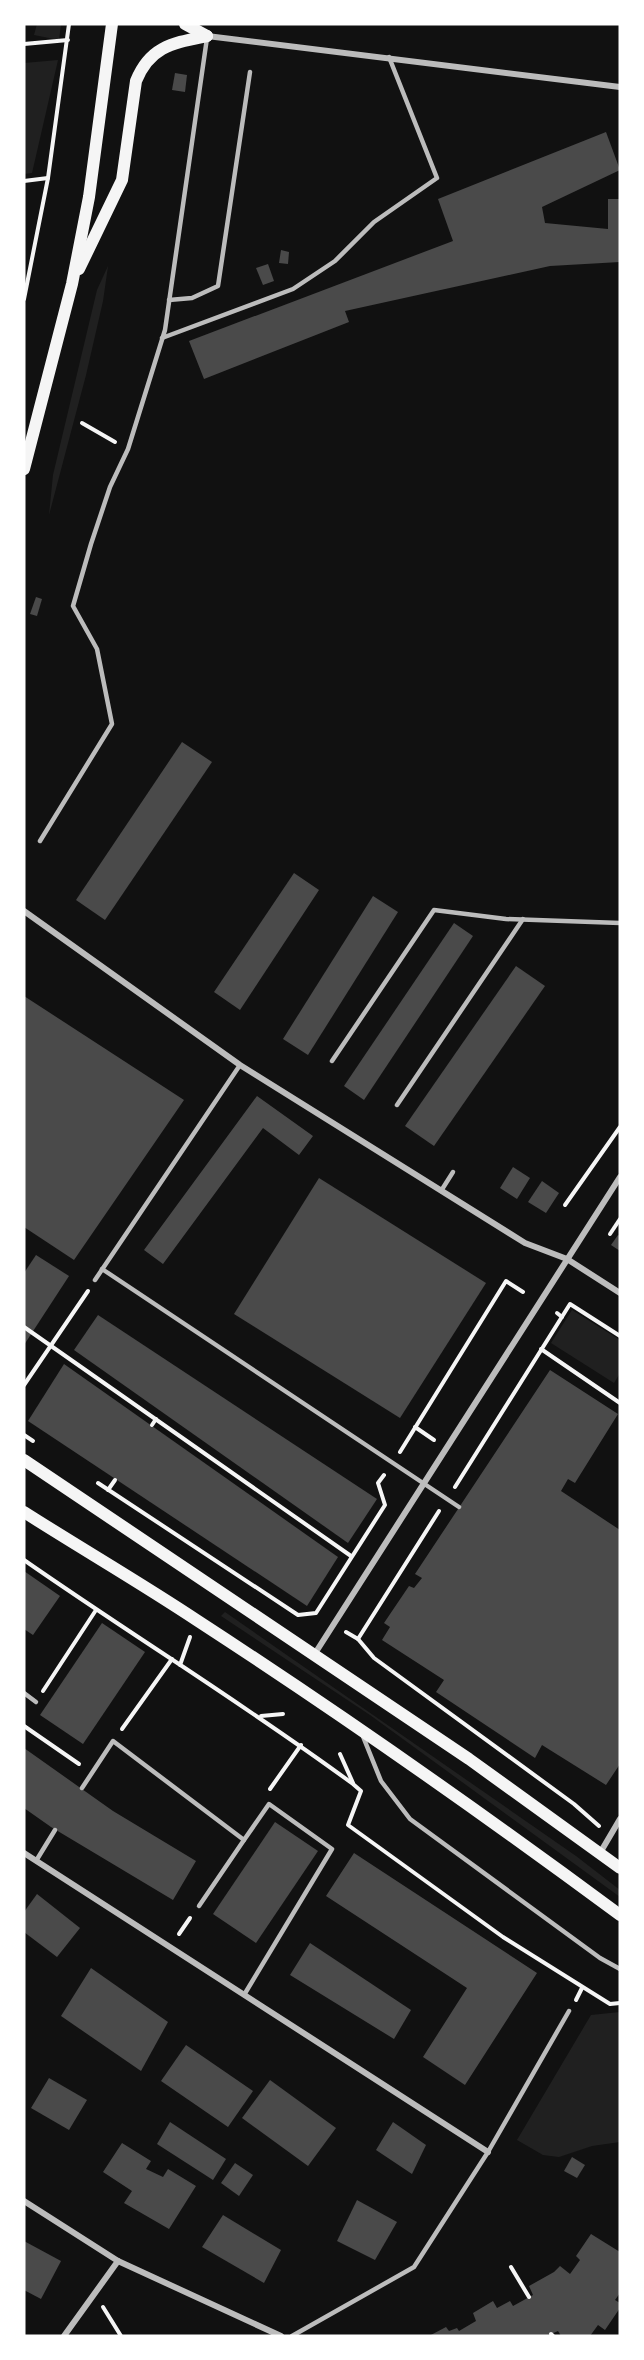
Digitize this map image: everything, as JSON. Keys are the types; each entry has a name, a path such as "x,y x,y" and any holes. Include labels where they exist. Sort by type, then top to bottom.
{"main road":[{"path":"24,469 72,284 91,186 112,24"},
{"path":"185,24 207,36"},
{"path":"72,284 122,180 136,81 142,66 162,49 176,42 207,36"},
{"path":"24,1460 469,1759 620,1868"},
{"path":"24,1512 196,1619 509,1833 620,1915"}],"street":[{"path":"207,36 620,87"},
{"path":"24,911 240,1065 525,1243 567,1259 620,1293"},
{"path":"314,1655 620,1177"},
{"path":"600,1853 620,1819"},
{"path":"24,1853 488,2152"},
{"path":"24,2202 118,2261 281,2336"},
{"path":"64,2336 118,2261"}],"lane":[{"path":"40,841 112,724 97,649 73,606 110,487 128,449 162,338 207,36"},
{"path":"162,338 293,289 335,261 374,222 437,178 389,57"},
{"path":"169,300 192,298 218,286 250,72"},
{"path":"332,1061 434,910 523,919 620,923"},
{"path":"397,1105 523,919"},
{"path":"95,1280 240,1065"},
{"path":"441,1191 453,1172"},
{"path":"102,1269 459,1507"},
{"path":"24,1693 36,1702"},
{"path":"361,1732 381,1781 410,1819 600,1958 620,1969"},
{"path":"82,1788 113,1742 244,1840"},
{"path":"199,1906 269,1804 332,1849 244,1995"},
{"path":"36,1861 55,1830"},
{"path":"292,2336 414,2267 488,2152 569,2011"}],"path":[{"path":"24,299 48,178 69,24"},
{"path":"24,44 68,40"},
{"path":"24,182 48,178"},
{"path":"81,423 128,449"},
{"path":"565,1205 620,1127"},
{"path":"610,1234 620,1219"},
{"path":"24,1385 95,1280"},
{"path":"316,1612 385,1505 378,1483 393,1463 506,1281 524,1292"},
{"path":"358,1639 570,1304 620,1336"},
{"path":"557,1313 562,1317"},
{"path":"24,1327 351,1556"},
{"path":"541,1350 620,1403"},
{"path":"152,1425 156,1419"},
{"path":"24,1435 43,1447"},
{"path":"90,1478 298,1615 316,1612 358,1639 374,1658 574,1804 609,1835"},
{"path":"108,1490 115,1480"},
{"path":"24,1560 96,1610 261,1716 353,1784 361,1791 343,1832"},
{"path":"36,1702 96,1610"},
{"path":"113,1742 172,1659"},
{"path":"261,1716 283,1714"},
{"path":"24,1726 82,1767"},
{"path":"269,1804 262,1799 301,1745"},
{"path":"340,1754 353,1784"},
{"path":"348,1824 503,1936 610,2004 620,2003"},
{"path":"170,1947 199,1906"},
{"path":"511,2266 529,2297"},
{"path":"95,2293 121,2336"}],"shaded area":[{"path":"37,24 61,24 59,40 34,35"},
{"path":"58,60 32,173 24,174 24,63"},
{"path":"108,266 103,301 86,375 49,515 53,475 97,290"},
{"path":"572,1310 620,1340 620,1373 614,1383 551,1343"},
{"path":"225,1612 576,1856 620,1890 620,1897 370,1715 221,1616"},
{"path":"620,2012 620,2142 592,2146 559,2157 543,2155 517,2140 591,2015"}],"building":[{"path":"175,73 187,75 185,92 172,90"},
{"path":"606,132 620,170 542,207 545,223 608,229 608,199 620,199 620,262 550,266 345,311 349,322 204,379 189,341 453,241 438,199"},
{"path":"281,250 289,252 288,264 279,263"},
{"path":"268,264 274,281 263,285 256,268"},
{"path":"36,597 42,599 37,616 30,614"},
{"path":"182,742 212,762 105,920 76,900"},
{"path":"294,873 319,890 240,1010 214,992"},
{"path":"373,896 398,912 308,1055 283,1039"},
{"path":"454,923 473,936 364,1100 344,1086"},
{"path":"516,966 545,986 434,1146 405,1126"},
{"path":"24,996 184,1100 74,1260 24,1227"},
{"path":"257,1096 313,1136 299,1155 263,1128 163,1264 144,1250"},
{"path":"513,1167 530,1178 517,1199 500,1188"},
{"path":"319,1178 486,1283 400,1418 234,1314"},
{"path":"542,1181 559,1193 546,1213 528,1202"},
{"path":"618,1235 620,1236 620,1251 611,1245"},
{"path":"36,1255 69,1276 24,1345 24,1273"},
{"path":"98,1315 377,1499 348,1543 74,1350"},
{"path":"64,1364 338,1557 307,1606 28,1421"},
{"path":"550,1370 618,1414 575,1483 568,1479 561,1491 620,1530 620,1764 606,1785 542,1745 535,1758 436,1692 444,1680 382,1640 390,1627 384,1623 409,1586 414,1588 422,1578 415,1574"},
{"path":"24,1571 60,1596 33,1635 24,1629"},
{"path":"102,1623 145,1652 83,1744 40,1715"},
{"path":"24,1748 113,1811 196,1861 173,1900 51,1827 24,1808"},
{"path":"275,1822 318,1851 256,1943 213,1914"},
{"path":"354,1853 537,1973 465,2085 423,2057 467,1988 326,1896"},
{"path":"37,1894 80,1928 57,1957 24,1932 24,1912"},
{"path":"310,1943 411,2010 394,2039 290,1975"},
{"path":"91,1968 168,2022 141,2071 61,2016"},
{"path":"186,2045 253,2091 228,2127 161,2081"},
{"path":"49,2078 87,2100 69,2130 31,2108"},
{"path":"270,2080 336,2128 308,2166 242,2118"},
{"path":"170,2122 226,2159 213,2180 157,2144"},
{"path":"393,2122 426,2145 412,2174 376,2150"},
{"path":"122,2143 151,2161 146,2169 163,2177 168,2169 196,2186 169,2229 124,2203 132,2191 103,2172"},
{"path":"572,2157 585,2165 577,2178 564,2171"},
{"path":"235,2163 253,2175 239,2196 221,2183"},
{"path":"357,2200 397,2222 375,2260 337,2241"},
{"path":"223,2215 281,2250 264,2283 202,2247"},
{"path":"591,2234 620,2252 620,2293 615,2300 620,2303 620,2308 605,2330 598,2325 590,2336 561,2336 558,2331 547,2336 429,2336 446,2327 449,2331 457,2328 459,2331 476,2321 473,2313 493,2301 497,2308 510,2301 513,2306 533,2295 529,2286 560,2266 570,2274 580,2260 576,2256"},
{"path":"24,2241 61,2261 41,2299 24,2290"}]}
